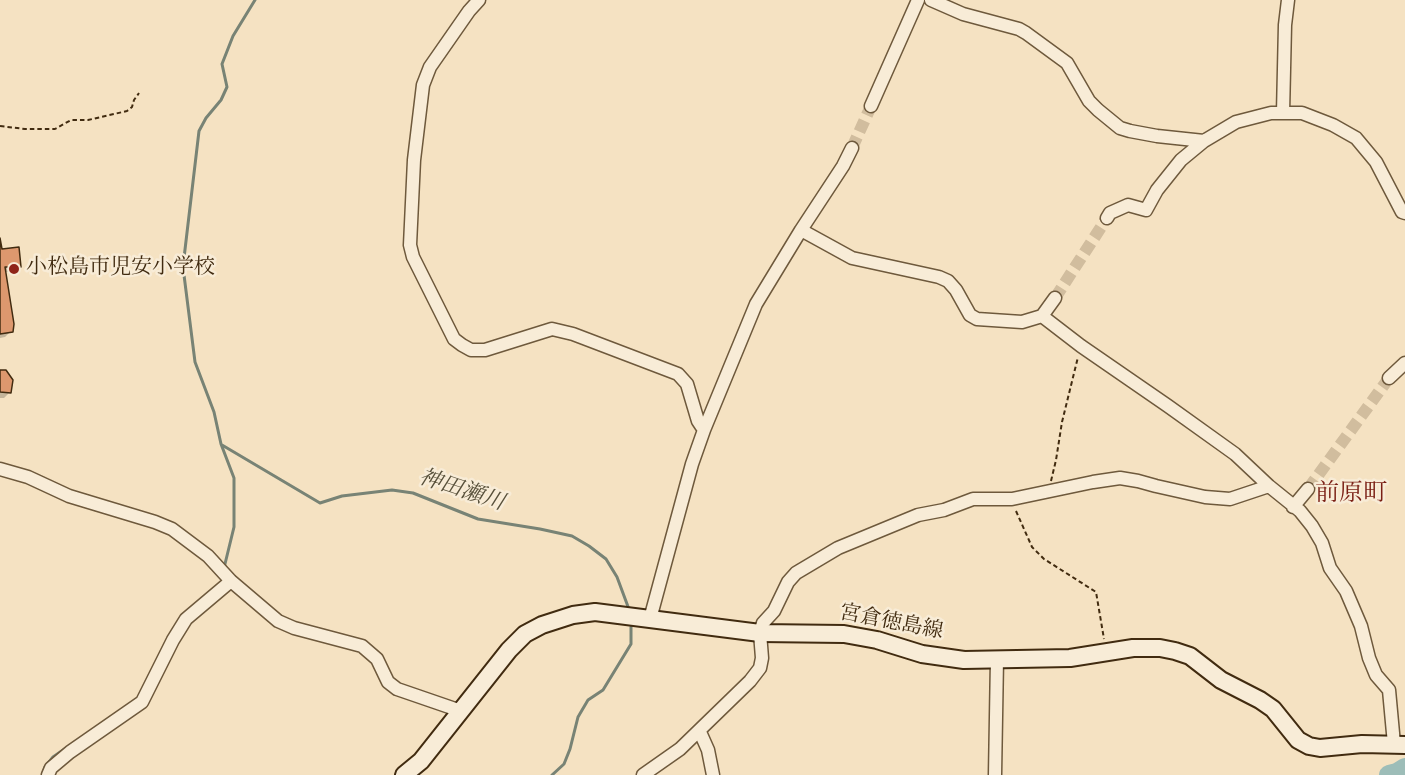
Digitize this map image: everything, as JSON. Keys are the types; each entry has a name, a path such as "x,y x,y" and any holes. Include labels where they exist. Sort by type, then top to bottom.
{"main road":[{"name":"宮倉徳島線","path":"404,775 421,761 509,650 525,634 542,625 573,615 595,612 760,633 844,634 877,640 922,654 964,660 1070,658 1132,648 1160,648 1190,656 1221,680 1260,699 1273,709 1298,740 1309,746 1320,748 1362,744 1400,744"}],"street":[{"path":"479,0 430,67 423,85 414,160 410,245 413,257 454,339 471,350 485,350 552,329 573,334 678,374 687,384 698,421 704,430"},
{"path":"872,106 918,0"},
{"path":"931,0 963,14 1026,33 1067,63 1089,101 1120,128 1157,136 1204,141"},
{"path":"1283,113 1285,25 1288,0"},
{"path":"1107,218 1110,213 1128,205 1146,210 1157,190 1181,160 1204,141 1236,122 1271,113 1302,113 1333,125 1356,138 1376,162 1402,212 1405,213"},
{"path":"650,619 692,464 756,304 852,148"},
{"path":"801,230 852,258 948,281 956,290 970,315 977,320 1022,322 1042,316 1055,298"},
{"path":"1042,316 1235,454 1300,511 1322,543 1330,568 1346,591 1361,626 1376,675 1389,690 1400,744"},
{"path":"1389,378 1405,363"},
{"path":"0,469 28,477 69,496 155,522 172,530 208,555 231,581 278,621 294,628 362,646 377,659 388,682 398,689 461,711"},
{"path":"643,775 680,750 700,732 760,668 762,658 760,633 763,622 774,611 788,582 796,573 838,548 918,514 944,510 973,499 1012,499 1120,478 1204,497 1230,499 1269,486"},
{"path":"1293,507 1308,489"},
{"path":"48,775 51,768 69,752 142,702 186,619 231,581"},
{"path":"995,775 997,659"},
{"path":"700,732 708,750 713,775"}],"path":[{"path":"0,126 55,129 71,120 88,120 127,111 132,107 139,93"},
{"path":"1047,492 1053,475 1062,422 1081,346"},
{"path":"1012,499 1032,547 1044,559 1096,592 1106,653"}],"building":[{"path":"0,238 2,249 19,247 21,267 5,267 14,324 13,332 0,334"},
{"path":"0,370 6,370 13,380 11,393 0,392"}],"waterway":[{"path":"224,568 234,527 234,478 221,444 214,412 195,362 184,258 199,131 206,118 221,100 227,87 222,64 233,36 255,0"},
{"name":"神田瀬川","path":"222,445 320,503 342,496 392,490 413,493 478,519 572,536 606,559 617,577 630,612"},
{"name":"神田瀬川","path":"552,775 564,764 578,717 588,700 603,690 631,644 631,627"},
{"path":"43,773 53,757 66,748"},
{"path":"1389,775 1405,768"}],"tunnel":[{"path":"852,148 871,106"},
{"path":"1055,298 1107,218"},
{"path":"1308,489 1389,378"}],"place":[{"name":"小松島市児安小学校","path":"14,269"}],"district":[{"name":"前原町","path":"1351,496"}]}
